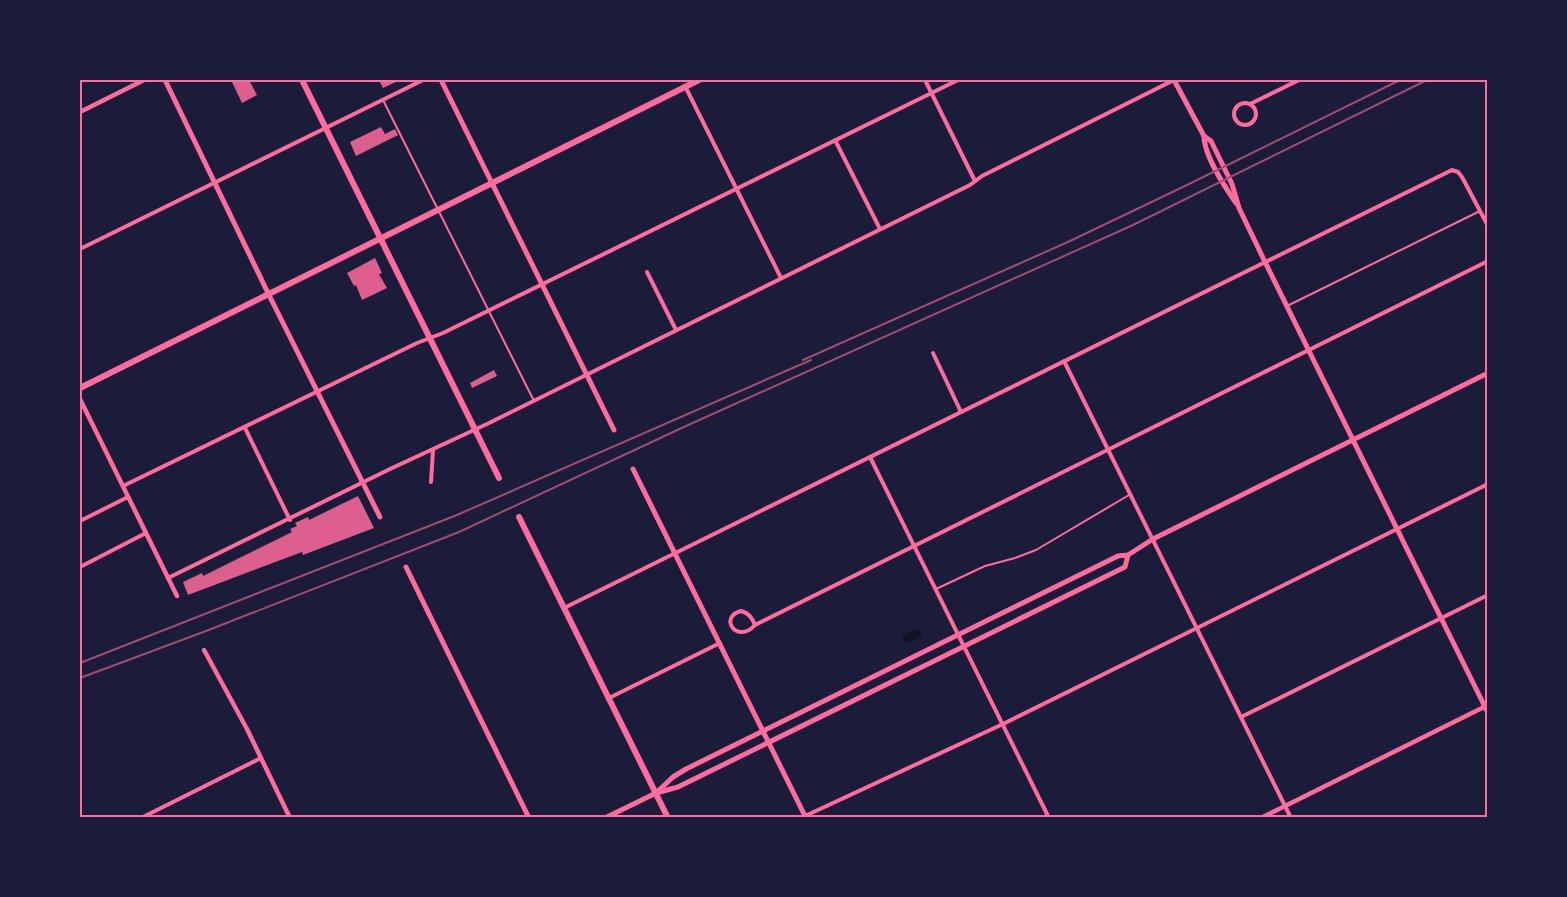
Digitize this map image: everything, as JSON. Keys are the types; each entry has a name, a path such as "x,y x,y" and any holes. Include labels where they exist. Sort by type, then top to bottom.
{"main road":[{"path":"165,80 268,293 380,516"},
{"path":"302,80 500,478"},
{"path":"441,80 614,430"},
{"path":"80,388 684,83 699,80"},
{"path":"1174,80 1204,136 1211,141 1265,262 1487,708"},
{"path":"656,793 673,777 686,769 763,730 1118,556 1128,555 1153,539 1488,373"},
{"path":"633,470 806,817"},
{"path":"519,517 668,818"},
{"path":"605,818 656,793 678,788 1125,567 1128,555"},
{"path":"406,567 529,818"}],"street":[{"path":"80,112 144,80"},
{"path":"80,249 423,80"},
{"path":"925,80 975,181"},
{"path":"123,486 958,80"},
{"path":"168,578 534,401 1174,80"},
{"path":"1250,104 1255,113 1254,120 1248,124 1241,124 1234,117 1237,107 1250,104 1299,80"},
{"path":"684,83 781,278"},
{"path":"835,140 880,229"},
{"path":"564,608 1452,170 1462,177 1488,226"},
{"path":"755,625 745,612 738,612 732,616 732,626 740,633 746,632 755,625 1488,261"},
{"path":"647,272 676,330"},
{"path":"933,353 961,412"},
{"path":"1065,361 1291,818"},
{"path":"80,399 177,596"},
{"path":"244,428 290,520"},
{"path":"430,482 433,449"},
{"path":"870,457 1049,818"},
{"path":"806,817 1003,724 1488,484"},
{"path":"80,521 128,497"},
{"path":"80,567 146,533"},
{"path":"1241,717 1488,595"},
{"path":"609,698 720,643"},
{"path":"204,650 290,818"},
{"path":"1261,818 1487,708"},
{"path":"141,818 261,758"}],"lane":[{"path":"383,99 534,401"},
{"path":"1287,306 1480,211"},
{"path":"936,588 985,566 1036,550 1131,494"}],"shaded area":[{"path":"918,628 922,636 906,644 902,636"}],"building":[{"path":"231,80 249,80 257,95 242,103"},
{"path":"379,80 400,80 383,88"},
{"path":"381,127 385,134 395,129 398,135 356,156 350,142"},
{"path":"375,258 382,273 379,274 387,288 362,300 356,285 354,286 347,273"},
{"path":"494,370 497,376 472,388 470,383"},
{"path":"358,496 374,528 303,555 302,552 188,595 183,582 202,573 203,576 292,532 290,529 297,526 295,523 308,517 309,520"}],"railway":[{"path":"803,360 1070,241 1400,80"},
{"path":"80,678 459,532 686,426 1133,225 1427,80"},
{"path":"80,663 457,515 811,360"}]}
